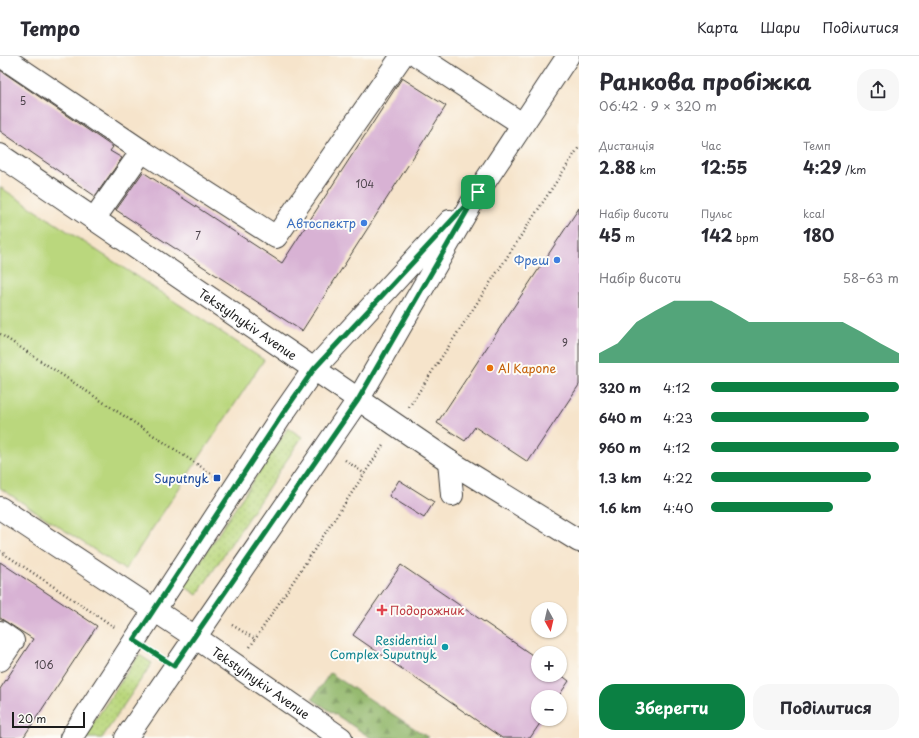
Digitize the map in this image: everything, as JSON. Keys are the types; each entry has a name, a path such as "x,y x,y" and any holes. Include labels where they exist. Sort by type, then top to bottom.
{"street":[{"path":"1,56 142,151 276,238 402,56"},
{"path":"418,56 522,124"},
{"path":"126,738 358,400 478,192 568,56"},
{"path":"94,219 142,151"},
{"name":"Tekstylnykiv Avenue","path":"0,155 449,461 579,541"},
{"path":"71,738 282,415 314,369 478,192"},
{"path":"449,461 452,495"},
{"name":"Tekstylnykiv Avenue","path":"0,508 195,637 341,738"},
{"path":"0,632 13,641 0,660"}],"path":[{"path":"0,334 217,478"},
{"path":"0,551 134,640"}],"green space":[{"path":"0,187 264,360 125,570 0,488"},
{"path":"288,428 302,437 197,595 184,586"},
{"path":"139,655 152,663 102,738 83,738"},
{"path":"330,673 429,738 371,738 312,699"}],"building":[{"path":"0,70 113,147 110,151 122,158 95,196 0,131"},
{"path":"402,78 446,106 302,331 116,210 143,172 282,263"},
{"path":"579,208 579,385 528,462 475,427 465,441 437,423"},
{"path":"399,480 434,502 424,518 389,496"},
{"path":"0,562 97,626 23,738 0,738 0,689 33,639 0,618"},
{"name":"Residential Complex Suputnyk","path":"401,565 531,654 531,682 567,682 567,679 569,681 563,690 531,690 531,726 538,726 530,738 502,738 353,635"}],"place":[{"name":"Автоспектр","path":"364,223"},
{"name":"Фреш","path":"557,260"},
{"name":"Al Kapone","path":"490,368"},
{"name":"Suputnyk","path":"217,478"},
{"name":"Подорожник","path":"382,610"},
{"name":"Residential Complex Suputnyk","path":"445,647"}],"route":[{"path":"478,192 358,400 174,666 134,640 282,415 314,369 478,192"}]}
